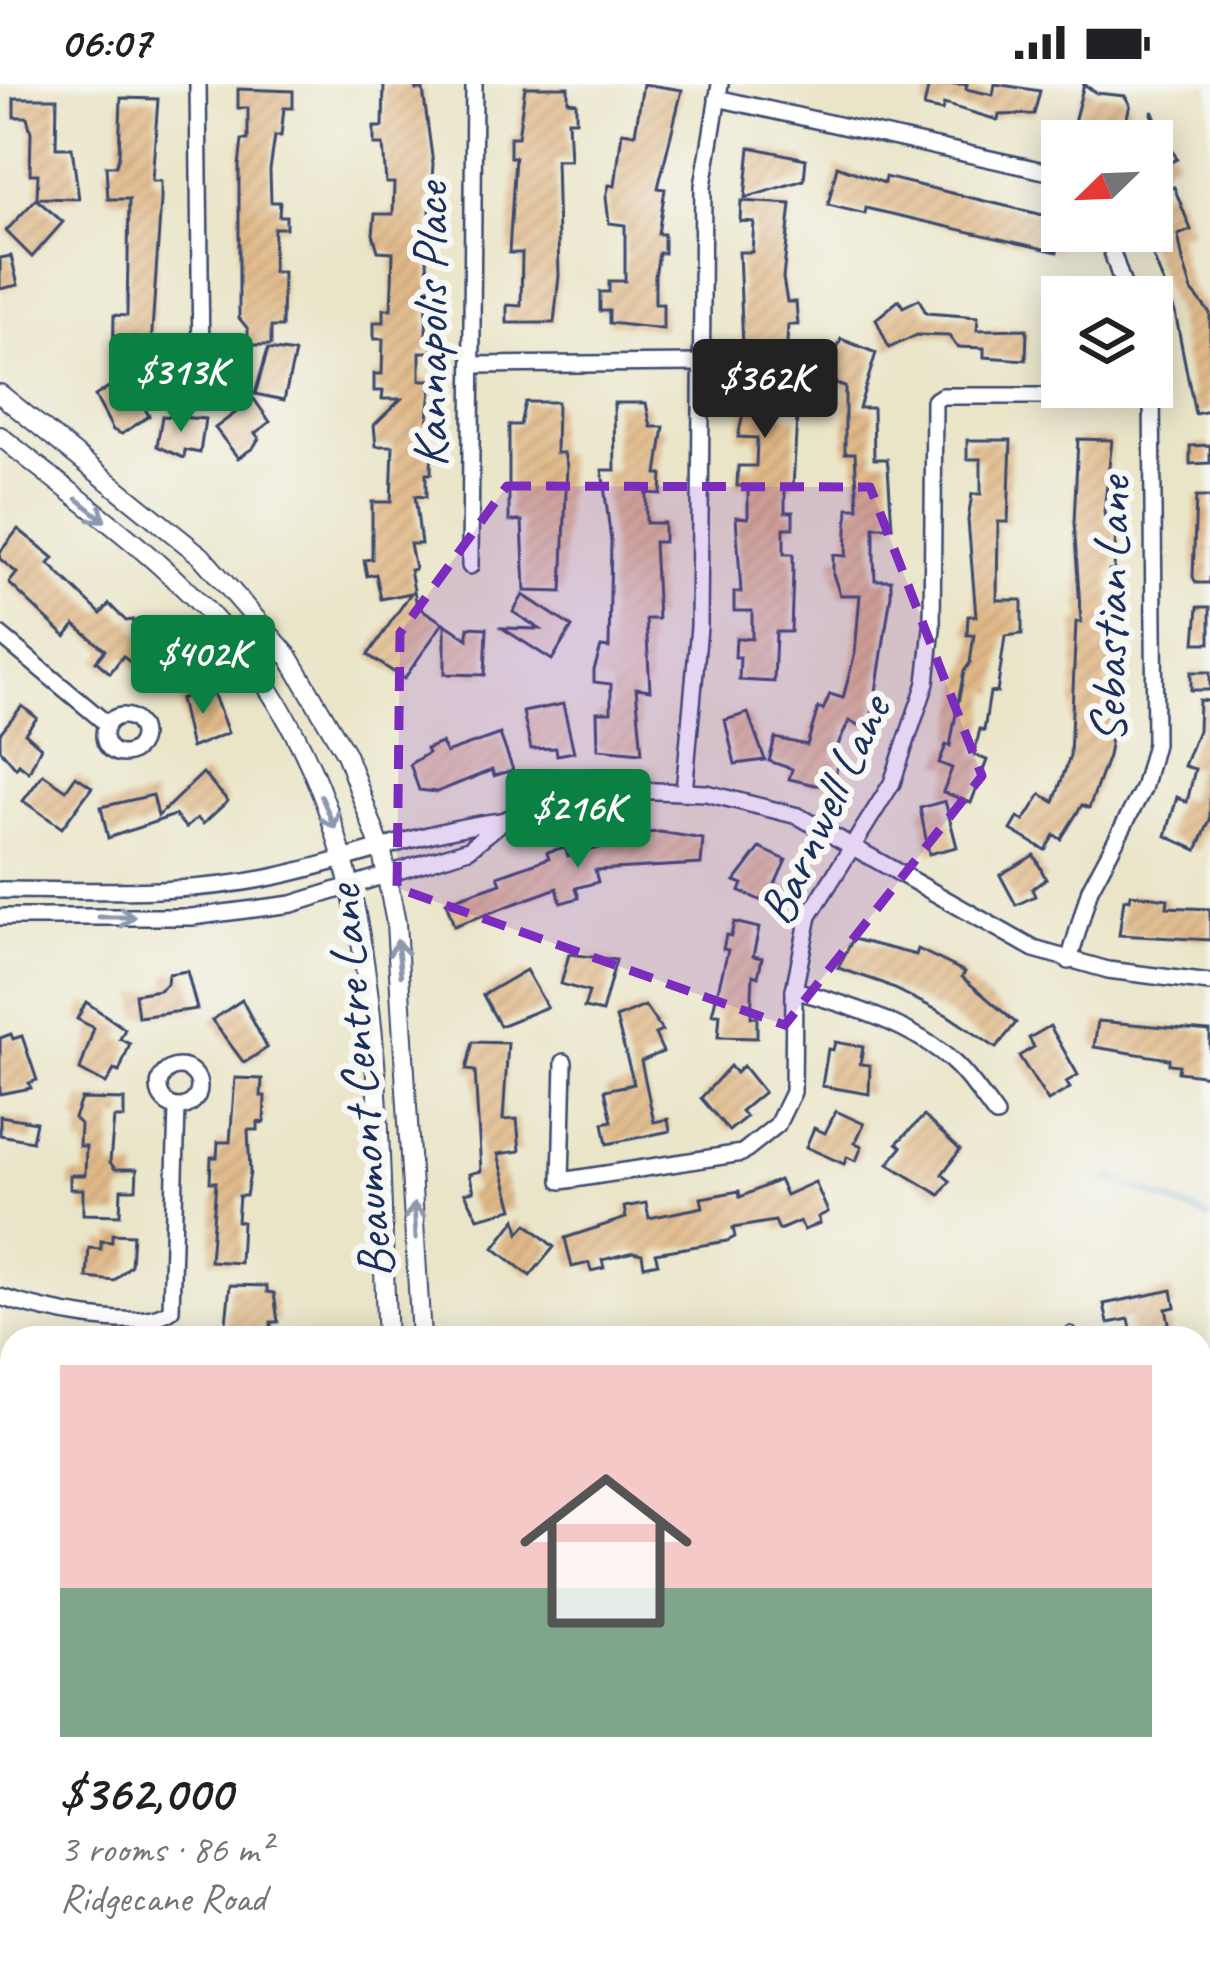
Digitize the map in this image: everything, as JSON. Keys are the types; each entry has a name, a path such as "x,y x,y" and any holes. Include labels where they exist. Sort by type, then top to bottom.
{"street":[{"path":"198,84 201,361"},
{"name":"Kannapolis Place","path":"470,566 474,84"},
{"path":"684,792 699,626 704,186 719,91 1041,170"},
{"path":"472,365 700,363"},
{"name":"Beaumont Centre Lane","path":"0,394 201,556 289,657 346,754 388,877 404,1006 420,1326"},
{"name":"Barnwell Lane","path":"564,1062 561,1181 742,1153 777,1125 793,1092 794,990 809,916 892,783 926,683 932,628 934,401 942,396 1041,394"},
{"name":"Sebastian Lane","path":"1069,961 1090,889 1143,789 1155,743 1153,408"},
{"name":"Beaumont Centre Lane","path":"0,436 171,576 248,659 299,747 348,860 369,971 386,1326"},
{"path":"0,635 107,724"},
{"path":"0,890 180,890 382,852 459,826 504,820 588,794 684,792 763,804 856,847 1002,934 1069,961 1210,983"},
{"path":"0,917 192,917 292,904 469,849 504,820"},
{"path":"794,990 932,1047 955,1064 996,1115"},
{"path":"0,1297 96,1317 152,1318 171,1310 177,1108"}],"highlighted area":[{"path":"507,486 870,487 982,776 785,1025 397,888 400,633"}],"building":[{"path":"384,84 417,84 416,90 423,90 433,164 427,262 432,303 427,303 426,333 433,333 433,352 420,352 420,380 432,380 427,428 432,428 431,474 426,474 426,497 415,496 421,544 410,544 415,569 410,570 417,606 443,623 404,679 368,655 411,593 381,599 376,574 367,576 364,560 372,559 372,502 391,502 393,446 376,446 374,425 401,399 382,399 383,391 374,391 374,374 382,374 383,339 374,339 374,322 384,322 384,309 391,309 392,284 393,252 378,251 373,234 375,214 393,214 394,183 386,183 383,145 374,145 374,127 383,127"},
{"path":"643,84 682,90 658,188 665,189 658,234 664,234 664,253 659,253 655,304 663,304 663,329 609,323 609,311 600,311 600,292 609,292 609,281 625,281 625,225 609,223 606,197 609,185 615,186 622,132 635,134"},
{"path":"929,84 967,84 966,89 993,95 995,84 1040,91 1034,114 999,115 998,120 944,104 942,111 924,107"},
{"path":"1084,84 1096,93 1125,96 1130,105 1126,120 1075,120"},
{"path":"525,87 568,87 568,101 576,102 576,120 568,120 570,160 556,160 559,276 554,323 507,323 507,305 521,306 522,253 509,253 515,157 510,157 510,137 518,137"},
{"path":"238,89 293,91 293,108 284,108 270,170 271,202 280,202 279,216 286,216 286,228 274,228 273,272 283,272 282,327 271,327 271,345 248,345 248,329 239,318 239,166 242,140 248,140 248,108 238,108"},
{"path":"14,98 57,98 56,148 72,148 79,199 37,198 38,174 30,174 31,132 27,117 14,117"},
{"path":"121,98 158,99 152,181 161,181 161,200 150,361 113,360 114,315 127,316 129,199 108,199 106,166 116,166 119,156"},
{"path":"750,147 806,159 804,180 745,198"},
{"path":"837,166 884,183 885,177 1041,215 1041,248 866,208 865,214 828,205"},
{"path":"1173,187 1191,230 1178,235 1183,261 1192,291 1210,313 1210,411 1195,414 1173,307 1173,276 1161,276 1151,252 1173,252"},
{"path":"36,199 63,222 32,257 6,231"},
{"path":"741,201 791,204 783,278 787,302 796,302 798,325 788,325 783,416 797,416 793,487 785,487 785,512 793,512 793,528 784,528 784,554 793,554 791,632 776,632 774,682 739,680 740,657 735,657 736,638 752,639 752,611 734,611 734,592 741,592 736,517 748,518 748,486 737,486 738,466 756,466 757,438 738,437 743,414 738,371 744,371 739,252 752,252 754,222 740,221"},
{"path":"11,256 18,285 0,289 0,258"},
{"path":"919,299 926,313 978,317 977,330 1027,329 1026,360 984,357 984,348 957,347 949,336 917,335 889,348 876,319 899,300 903,307"},
{"path":"841,339 876,353 859,408 873,408 874,459 887,459 892,527 874,527 874,557 875,580 891,580 891,595 873,711 866,728 849,721 832,758 839,760 833,785 815,785 789,779 792,769 769,761 775,738 807,745 818,708 823,710 830,694 843,698 855,653 860,595 840,595 833,574 833,555 846,556 848,508 858,508 855,453 845,453 845,387 829,381 828,374"},
{"path":"268,349 295,353 284,400 255,394"},
{"path":"127,375 149,416 122,434 113,430 95,396"},
{"path":"254,399 270,422 255,433 259,438 253,448 238,458 215,428"},
{"path":"525,402 557,402 556,453 564,453 567,466 562,592 525,591 522,521 509,521 509,425 520,425"},
{"path":"614,403 646,403 651,427 664,427 657,474 662,474 661,494 646,493 646,523 664,523 664,542 654,542 658,619 646,619 650,690 636,688 642,753 598,749 597,712 611,712 611,684 594,682 594,670 601,647 609,648 611,541 602,470 615,470"},
{"path":"162,416 205,419 200,453 185,450 184,458 157,446"},
{"path":"1078,439 1112,440 1104,512 1106,525 1116,525 1114,571 1109,571 1113,622 1108,622 1109,658 1116,658 1116,676 1106,676 1106,708 1116,709 1108,756 1089,808 1082,805 1061,839 1054,835 1045,850 1011,830 1018,818 1024,821 1041,794 1054,802 1070,756 1076,622 1081,622 1074,523"},
{"path":"967,440 1011,440 1008,522 998,522 997,600 1022,600 1022,634 1005,636 997,693 990,692 984,731 980,729 974,755 987,760 971,803 943,792 952,768 939,763 946,745 950,746 964,671 970,663 974,635 967,635 968,616 976,616 968,520 972,494 981,494 981,459 967,459"},
{"path":"1210,445 1210,463 1190,464 1190,446"},
{"path":"1196,497 1210,497 1210,583 1196,583 1193,577"},
{"path":"18,529 54,558 49,564 101,614 109,604 126,621 133,620 134,628 160,649 169,642 179,651 173,658 181,666 160,690 123,656 110,673 96,661 105,650 75,625 66,637 9,583 17,573 0,559 0,552"},
{"path":"523,595 572,627 552,660 502,628 540,629 513,612"},
{"path":"1198,607 1210,607 1210,643 1195,643"},
{"path":"445,624 468,639 468,627 487,628 485,675 445,674"},
{"path":"1191,672 1210,672 1210,690 1191,690"},
{"path":"211,687 228,733 191,748 180,699"},
{"path":"1199,700 1210,701 1210,820 1197,850 1166,836 1177,797 1187,802 1195,769 1184,766 1198,730"},
{"path":"563,704 574,752 557,755 556,748 531,749 523,712"},
{"path":"22,706 37,718 25,733 41,747 29,772 19,764 16,768 0,749 0,733"},
{"path":"748,713 765,760 735,764 725,720"},
{"path":"500,734 513,770 494,776 492,770 437,792 419,790 410,764 428,753 426,749 441,743 446,753"},
{"path":"203,773 228,801 203,824 197,818 186,828 175,815 108,838 101,807 153,795 158,816"},
{"path":"43,774 66,790 76,776 92,787 62,828 23,801"},
{"path":"945,801 957,847 929,854 920,808"},
{"path":"660,832 703,839 701,864 595,870 598,882 576,888 579,898 561,903 557,888 454,926 446,902 501,883 498,876 549,858 547,852 565,847 568,856 602,847 601,836"},
{"path":"760,848 786,860 775,884 785,889 777,908 740,891 743,884 735,881"},
{"path":"1034,855 1046,879 1032,889 1035,896 1016,905 1000,875"},
{"path":"1131,894 1168,899 1167,907 1210,909 1210,940 1119,935 1124,899 1130,900"},
{"path":"734,922 759,928 753,956 762,958 758,977 753,975 751,1017 757,1017 757,1038 718,1037 720,1014 712,1014 728,950 723,949 726,935 731,936"},
{"path":"853,939 916,955 918,949 965,972 962,977 1016,1023 996,1048 947,1015 883,983 838,968"},
{"path":"569,954 616,960 602,1012 584,1008 589,992 561,984"},
{"path":"526,970 547,1007 500,1026 483,995"},
{"path":"187,971 197,1009 138,1017 135,994 159,990 167,984 168,974"},
{"path":"242,1000 267,1048 244,1063 212,1020"},
{"path":"86,1002 125,1029 120,1039 130,1044 119,1072 114,1070 106,1084 80,1070 94,1028 77,1019"},
{"path":"645,1006 662,1031 655,1034 663,1052 641,1061 654,1122 668,1119 670,1131 607,1144 603,1123 612,1121 605,1090 634,1084 616,1018"},
{"path":"1098,1021 1210,1031 1210,1076 1178,1072 1179,1065 1169,1064 1169,1059 1094,1047"},
{"path":"1050,1026 1078,1075 1066,1082 1070,1088 1048,1101 1019,1056 1034,1047 1029,1038"},
{"path":"11,1034 13,1039 22,1036 37,1080 29,1083 31,1088 0,1094 0,1038"},
{"path":"473,1042 508,1043 503,1120 517,1119 520,1151 498,1154 513,1209 478,1218 465,1193 474,1191 469,1174 481,1171 475,1071 466,1070"},
{"path":"835,1042 863,1047 860,1064 870,1065 869,1094 822,1086 828,1049 833,1050"},
{"path":"730,1066 736,1073 743,1066 764,1092 741,1111 746,1117 729,1131 701,1098"},
{"path":"235,1078 262,1079 261,1096 265,1096 264,1123 258,1122 258,1130 248,1130 250,1173 246,1196 239,1196 237,1221 242,1222 240,1263 210,1261 216,1182 210,1182 211,1157 217,1157 218,1142 230,1142"},
{"path":"81,1099 124,1100 124,1118 114,1118 110,1162 115,1169 137,1169 136,1189 121,1189 120,1215 83,1214 83,1189 70,1189 70,1175 85,1175 86,1146 79,1146 80,1124 74,1118"},
{"path":"836,1111 864,1124 855,1143 862,1146 856,1161 847,1157 844,1164 806,1147 814,1128 825,1133"},
{"path":"0,1116 36,1122 32,1141 0,1135"},
{"path":"924,1116 960,1150 942,1174 950,1181 940,1195 888,1164 902,1147 897,1143"},
{"path":"779,1180 786,1195 815,1182 828,1212 818,1217 820,1223 804,1230 800,1221 779,1230 775,1221 733,1228 735,1237 727,1241 655,1253 658,1263 644,1266 642,1254 633,1252 602,1260 604,1268 591,1271 589,1263 572,1267 565,1238 626,1218 624,1207 646,1203 649,1218 703,1207 701,1198 739,1191 740,1197"},
{"path":"516,1219 519,1233 527,1224 554,1247 530,1276 494,1248"},
{"path":"112,1234 133,1235 131,1265 114,1281 87,1278 89,1248 101,1249 101,1241 112,1242"},
{"path":"230,1285 267,1286 267,1292 274,1293 278,1322 226,1326"},
{"path":"1172,1290 1175,1307 1166,1309 1170,1326 1130,1326 1129,1319 1108,1323 1104,1304"}],"waterway":[{"path":"1109,1177 1210,1218"}]}
